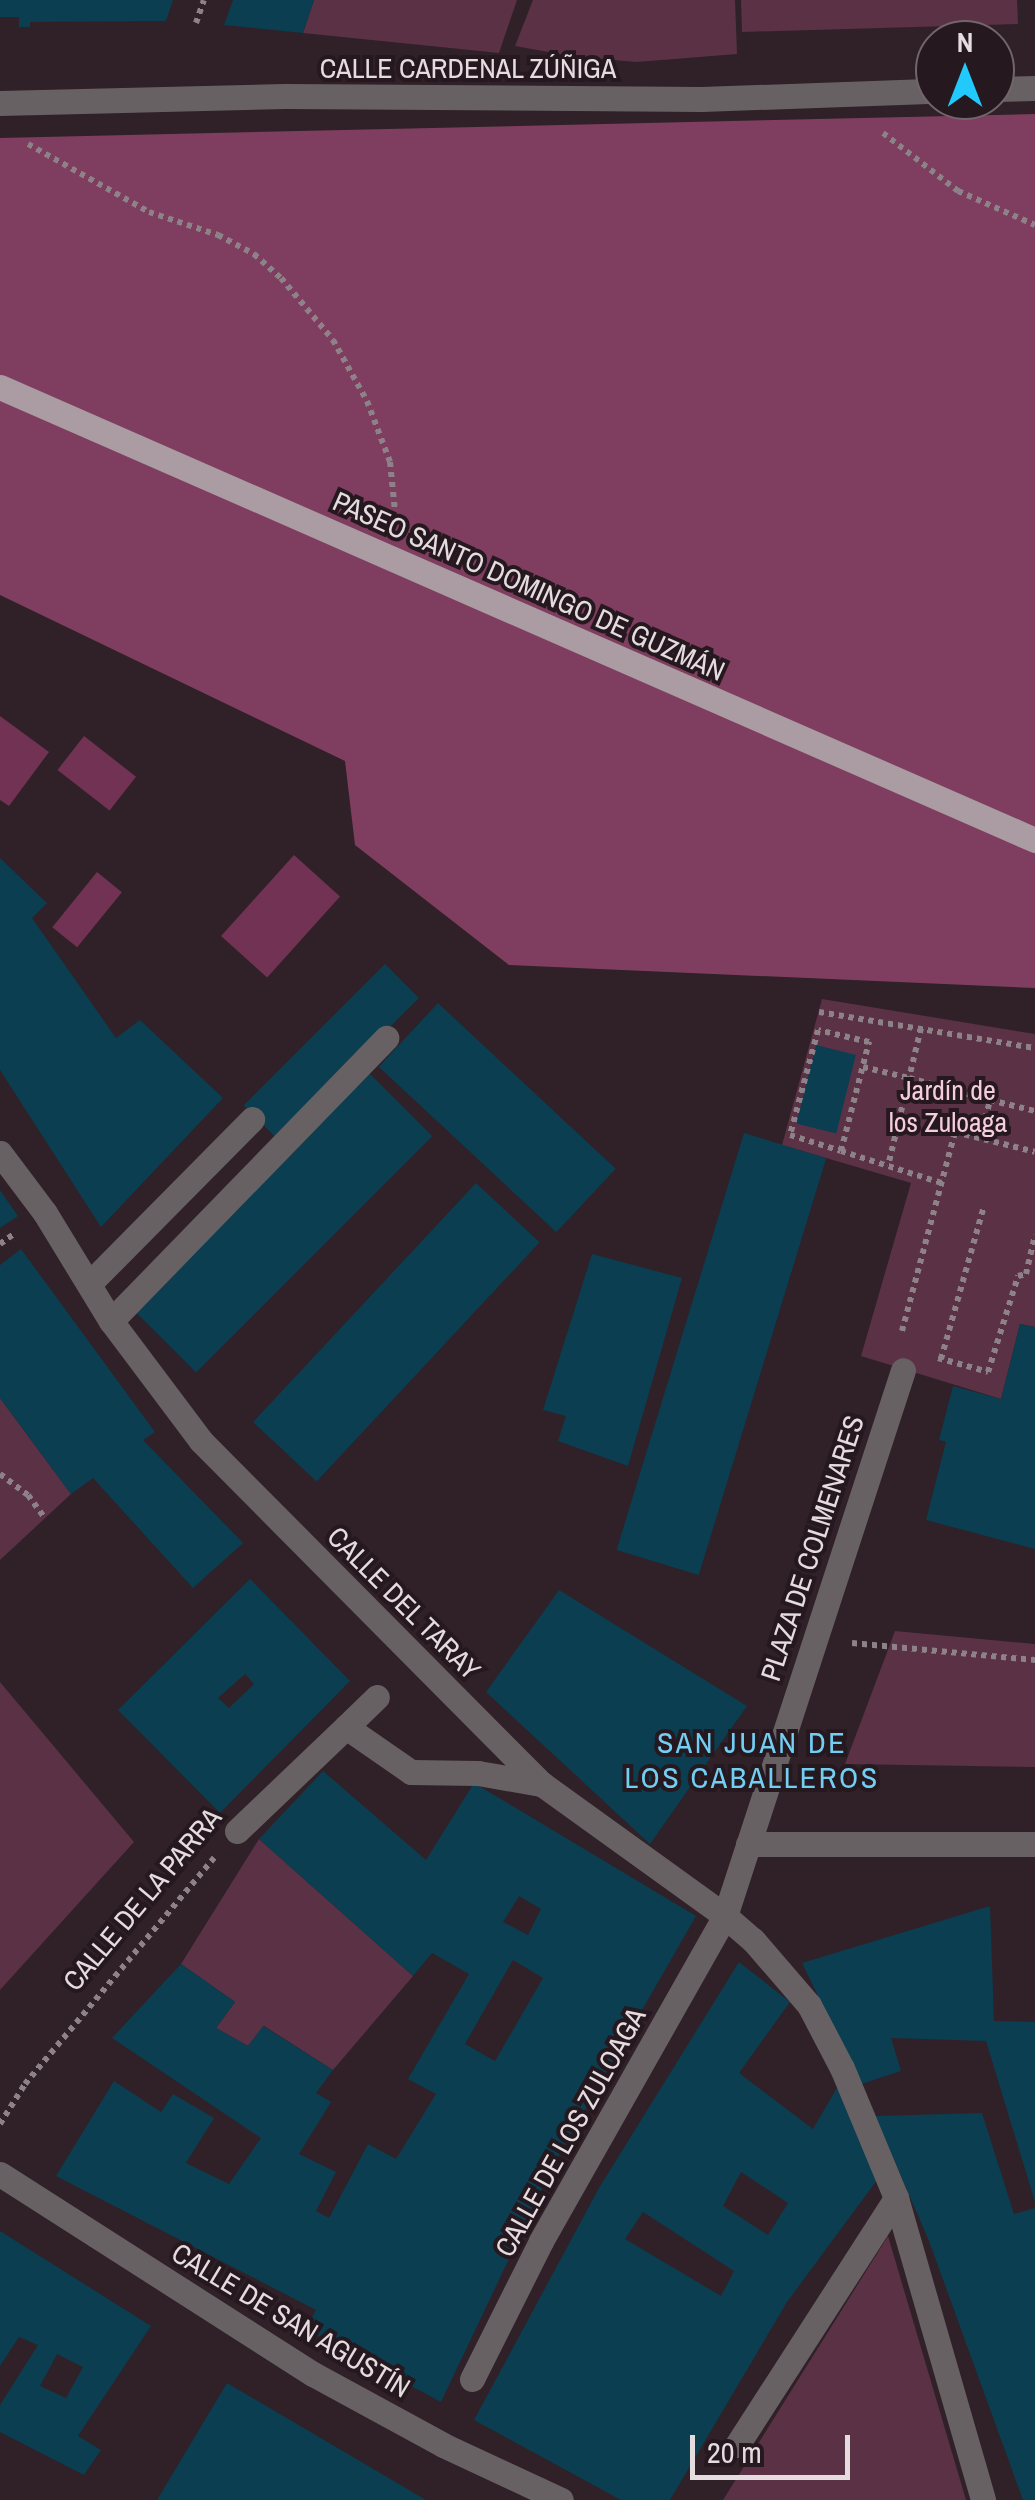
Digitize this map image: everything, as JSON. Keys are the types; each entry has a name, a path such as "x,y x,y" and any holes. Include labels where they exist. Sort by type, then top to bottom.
{"main road":[{"name":"PASEO SANTO DOMINGO DE GUZMÁN","path":"0,387 1035,840"}],"street":[{"name":"CALLE CARDENAL ZÚÑIGA","path":"0,103 286,96 701,99 915,92"},
{"path":"111,1321 386,1038"},
{"path":"88,1284 252,1119"},
{"name":"CALLE DEL TARAY","path":"0,1153 45,1213 111,1321 201,1442 542,1784 725,1916 753,1940 809,2006 842,2068 896,2198 983,2500"},
{"name":"PLAZA DE COLMENARES","path":"725,1916 900,1359"},
{"name":"CALLE DE LA PARRA","path":"238,1830 378,1697"},
{"path":"346,1727 410,1772 478,1774 542,1784"},
{"path":"748,1844 1035,1844"},
{"name":"CALLE DE LOS ZULOAGA","path":"472,2380 541,2241 725,1916"},
{"name":"CALLE DE SAN AGUSTÍN","path":"0,2174 313,2374 443,2446 562,2500"},
{"path":"738,2446 896,2198"}],"path":[{"path":"196,23 204,0"},
{"path":"877,128 958,191 1035,225"},
{"path":"25,142 150,212 218,235 254,254 281,278 333,340 367,401 390,462 395,512"},
{"path":"819,1012 1035,1048"},
{"path":"888,1166 922,1028"},
{"path":"841,1151 870,1042 818,1030 790,1135 888,1166 942,1182"},
{"path":"863,1066 1035,1112"},
{"path":"980,1138 990,1100"},
{"path":"1035,1152 955,1132 900,1359 941,1359 988,1372 1018,1276 1031,1275 1035,1234"},
{"path":"941,1359 984,1206"},
{"path":"0,1474 28,1495 45,1518"},
{"path":"813,1640 1035,1660"},
{"name":"CALLE DE LA PARRA","path":"0,2124 25,2084 238,1830"}],"green space":[{"path":"314,0 517,0 499,53 303,33"},
{"path":"533,0 735,0 737,54 637,62 515,46"},
{"path":"741,0 1017,0 1018,24 1015,20 915,20 915,27 742,32"},
{"name":"Jardín de los Zuloaga","path":"822,999 1035,1034 1035,1327 1020,1324 1001,1399 861,1356 911,1183 782,1145"},
{"path":"0,1398 71,1494 0,1560"},
{"path":"895,1631 1035,1644 1035,1767 845,1764"},
{"path":"0,1682 134,1842 0,1990"},
{"path":"259,1839 413,1976 333,2070 264,2026 248,2046 216,2028 235,2002 181,1964"},
{"path":"888,2236 966,2500 723,2500"}],"shaded area":[{"path":"1015,114 1035,114 1035,988 509,965 355,845 345,761 0,595 0,138 915,117 915,120 1015,120"},
{"path":"0,716 49,752 9,806 0,800"},
{"path":"84,736 136,777 110,811 58,770"},
{"path":"294,855 340,896 267,977 221,936"},
{"path":"97,872 122,892 77,947 52,927"}],"building":[{"path":"0,0 173,0 166,21 30,22 30,27 19,27 19,17 0,17"},
{"path":"233,0 314,0 303,33 224,25"},
{"path":"0,858 47,903 32,918 116,1038 140,1020 223,1098 101,1227 0,1070"},
{"path":"385,964 419,998 278,1139 244,1105"},
{"path":"438,1003 616,1169 556,1232 379,1067"},
{"path":"816,1045 856,1055 836,1134 796,1124"},
{"path":"368,1072 432,1136 196,1373 132,1308"},
{"path":"744,1133 826,1158 699,1575 617,1550"},
{"path":"476,1183 540,1242 317,1481 253,1422"},
{"path":"0,1190 18,1216 0,1228"},
{"path":"21,1249 155,1432 143,1440 243,1543 193,1588 93,1478 71,1494 0,1398 0,1265"},
{"path":"592,1254 682,1278 628,1466 558,1441 566,1416 543,1410"},
{"path":"1020,1324 1035,1327 1035,1549 926,1520 946,1442 939,1440 953,1386 1001,1399"},
{"path":"250,1579 350,1681 220,1813 118,1710","holes":["245,1674 254,1684 229,1708 218,1698"]},
{"path":"559,1590 747,1706 650,1844 486,1692"},
{"path":"323,1771 426,1860 474,1783 696,1916 555,2162 441,2402 305,2329 316,2310 56,2176 114,2081 161,2112 173,2094 214,2118 186,2163 229,2184 261,2138 112,2038 181,1964 235,2002 216,2028 248,2046 263,2026 333,2070 316,2093 331,2102 299,2154 336,2172 316,2211 329,2218 368,2144 396,2159 436,2094 408,2079 469,1974 432,1953 413,1976 259,1839","holes":["519,1896 541,1909 528,1935 503,1922","513,1960 543,1978 495,2061 465,2044"]},
{"path":"990,1906 994,2021 1035,2022 1035,2202 986,2041 891,2038 901,2071 861,2084 802,1963"},
{"path":"739,1962 790,2002 739,2073 813,2129 838,2086 880,2176 787,2302 670,2500 621,2500 474,2420 599,2188","holes":["741,2172 788,2203 768,2235 723,2206","643,2212 734,2271 721,2296 625,2239"]},
{"path":"982,2113 1014,2214 1035,2208 1035,2500 1023,2500 929,2241 875,2116"},
{"path":"0,2231 151,2326 78,2436 101,2450 84,2475 0,2432 0,2405 38,2345 19,2337 0,2366","holes":["57,2354 83,2367 66,2398 40,2386"]},
{"path":"227,2383 426,2500 157,2500"}],"district":[{"name":"SAN JUAN DE LOS CABALLEROS","path":"752,1759"}]}
